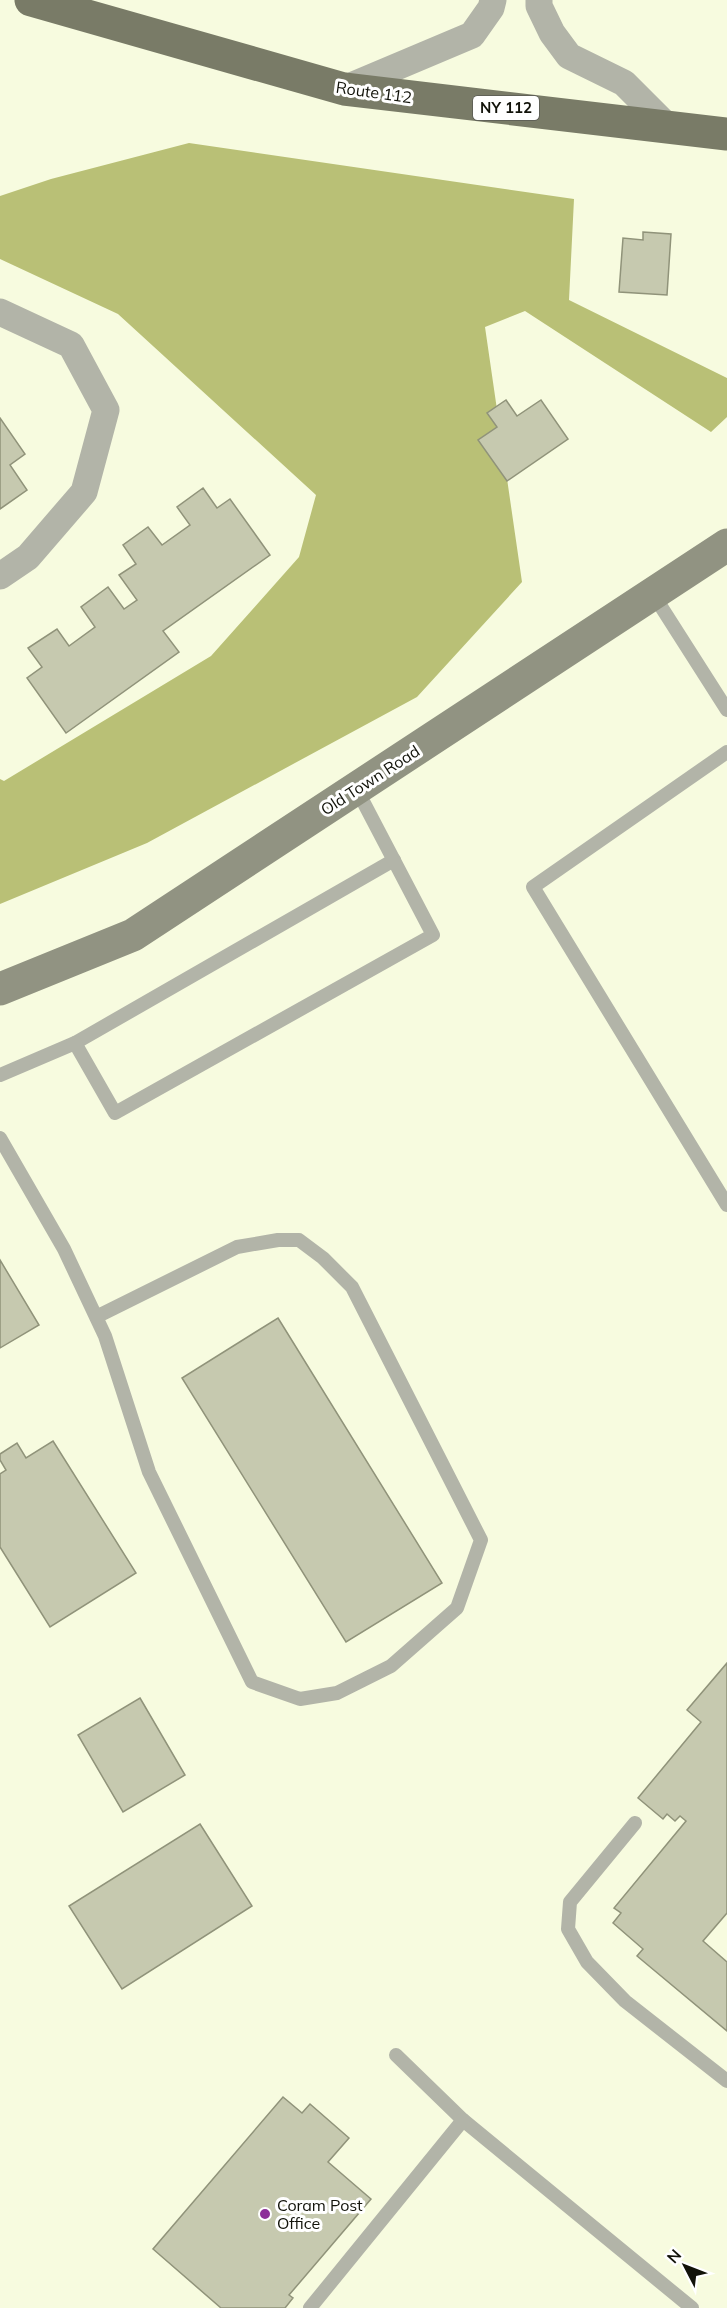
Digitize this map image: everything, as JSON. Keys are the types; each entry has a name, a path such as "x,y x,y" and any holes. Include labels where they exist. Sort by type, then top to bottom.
{"main road":[{"name":"Route 112","path":"31,0 344,89 727,134"},
{"name":"Old Town Road","path":"0,989 133,935 355,785 727,545"}],"street":[{"path":"344,89 472,35 493,0"},
{"path":"539,0 539,6 552,33 569,56 624,83 669,127"},
{"path":"0,312 71,345 106,410 84,492 28,557 0,576"}],"lane":[{"path":"653,594 724,700"},
{"path":"727,752 532,887 727,1205"},
{"path":"75,1043 115,1113 433,935 355,785"},
{"path":"0,1075 75,1043 394,860"},
{"path":"0,1138 64,1249 96,1317 105,1336 149,1472 252,1682 300,1699 337,1693 391,1666 457,1608 481,1540 352,1287 323,1258 299,1240 278,1240 237,1247 96,1317"},
{"path":"636,1824 570,1902 568,1929 587,1962 625,2001 727,2081"},
{"path":"396,2055 463,2120 692,2308"},
{"path":"310,2308 463,2120"}],"green space":[{"path":"189,143 574,199 569,300 727,378 727,417 711,432 525,311 485,327 522,582 417,697 147,843 0,904 0,779 4,781 211,656 299,557 316,495 118,314 0,259 0,196 51,179"}],"building":[{"path":"643,232 671,234 667,295 619,292 623,238 643,240"},
{"path":"506,400 517,416 541,400 568,439 507,481 478,440 497,427 487,413"},
{"path":"0,418 25,454 10,465 27,490 0,509"},
{"path":"203,488 217,508 230,499 270,555 163,631 179,652 66,733 27,678 42,667 28,648 57,629 69,646 95,627 81,607 108,587 124,609 137,600 119,575 136,564 123,545 148,527 162,545 190,525 177,507"},
{"path":"0,1260 39,1325 0,1348"},
{"path":"278,1318 442,1583 346,1642 182,1378"},
{"path":"53,1441 136,1573 50,1627 0,1547 0,1474 6,1470 0,1460 0,1454 17,1443 26,1458"},
{"path":"727,1663 727,1913 703,1941 727,1962 727,2031 637,1956 643,1949 613,1923 621,1913 614,1908 686,1821 680,1816 675,1821 667,1814 663,1819 638,1798 701,1722 687,1710"},
{"path":"140,1698 185,1775 123,1812 78,1735"},
{"path":"200,1824 252,1906 122,1989 69,1906"},
{"path":"283,2097 302,2113 310,2104 349,2138 328,2162 371,2199 289,2295 293,2298 285,2308 221,2308 153,2249"}],"place":[{"name":"Coram Post Office","path":"265,2214"}]}
